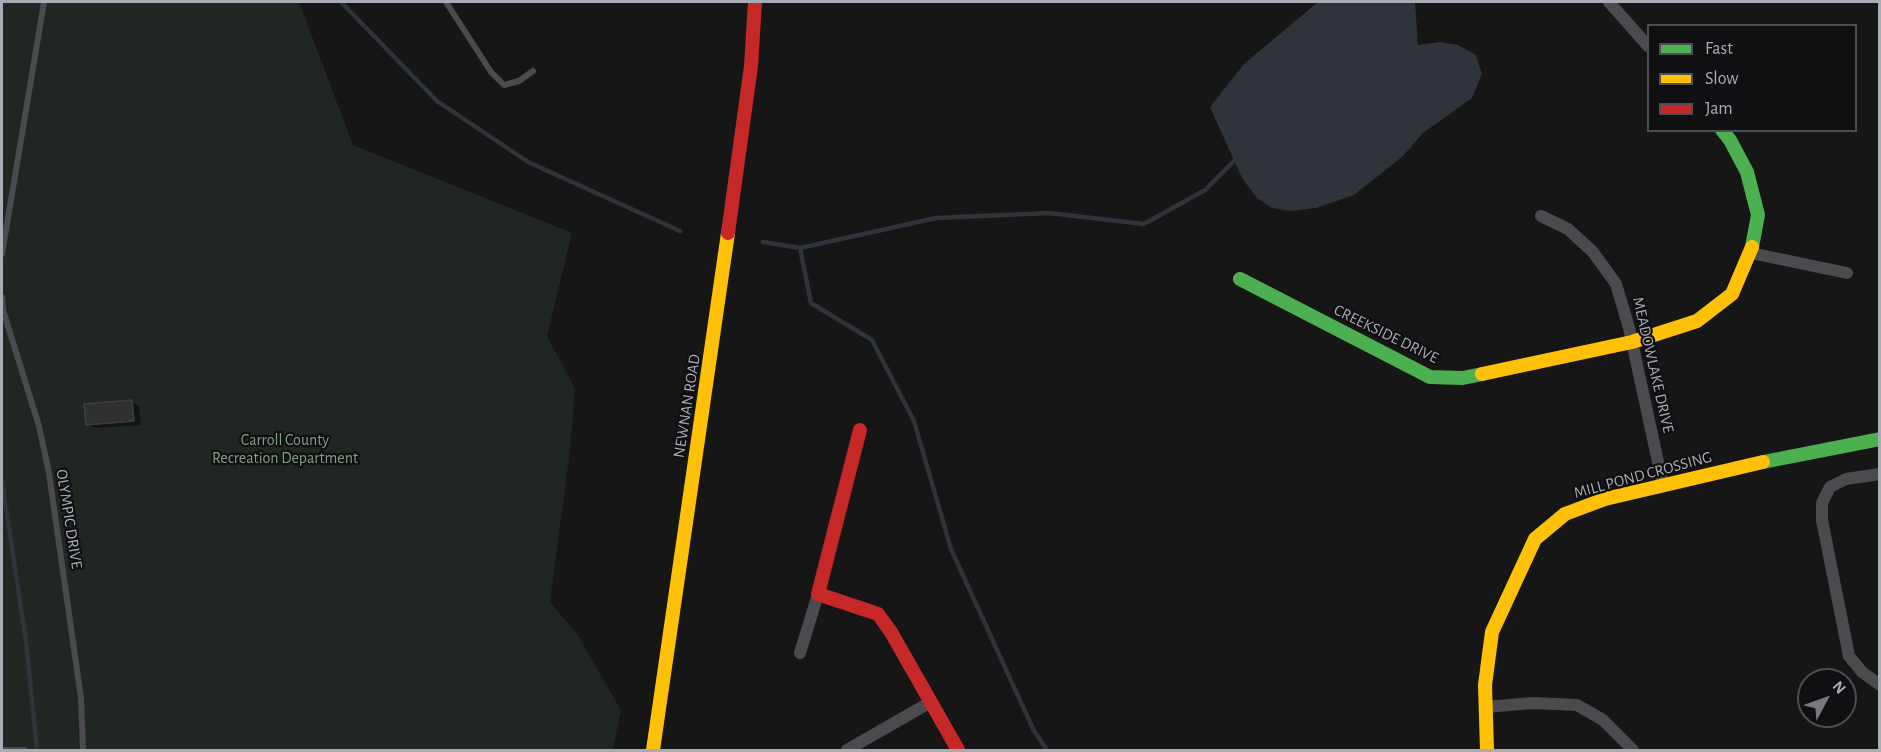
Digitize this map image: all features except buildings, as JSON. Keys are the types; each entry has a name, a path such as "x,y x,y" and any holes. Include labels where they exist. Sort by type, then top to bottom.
{"street":[{"name":"NEWNAN ROAD","path":"653,750 751,66 755,2"},
{"name":"NEWNAN ROAD","path":"751,66 766,2"},
{"path":"1609,2 1647,45"},
{"name":"CREEKSIDE DRIVE","path":"1240,279 1430,377 1463,378 1632,342 1697,321 1732,294 1751,253 1758,215 1747,172 1724,132"},
{"name":"MEADOWLAKE DRIVE","path":"1541,216 1568,229 1593,252 1616,284 1632,342 1663,485"},
{"path":"1751,253 1847,273"},
{"path":"800,653 818,594 860,430"},
{"name":"MILL POND CROSSING","path":"1487,750 1485,685 1492,632 1534,539 1565,514 1605,499 1736,467 1880,439"},
{"path":"1880,474 1846,479 1830,487 1822,503 1822,520 1849,656 1862,672 1880,685"},
{"path":"818,594 878,614 891,632 958,750"},
{"path":"847,750 929,702"},
{"path":"1486,707 1533,703 1577,705 1603,720 1633,750"}],"lane":[{"path":"2,254 44,2"},
{"path":"446,2 491,72 504,85 519,81 533,71"},
{"name":"OLYMPIC DRIVE","path":"2,297 3,310 39,426 49,473 81,698 83,750"},
{"path":"2,750 25,750"}],"green space":[{"name":"Carroll County Recreation Department","path":"2,2 299,2 353,145 572,233 547,336 575,389 570,450 550,602 577,634 621,710 613,750 2,750"}],"shaded area":[{"path":"1318,2 1415,2 1418,45 1440,42 1458,45 1476,55 1482,74 1472,98 1423,133 1402,157 1354,195 1316,208 1290,211 1272,208 1257,198 1242,178 1210,107 1244,64"}],"waterway":[{"path":"341,2 437,101 528,162 680,231"},
{"path":"763,242 800,248 936,218 1049,213 1144,224 1205,190 1235,160"},
{"path":"800,248 811,303 872,340 914,421 951,549 1034,731 1047,750"},
{"path":"2,481 26,641 37,750"}],"traffic: fast":[{"path":"1724,132 1747,172 1758,215 1752,247"},
{"path":"1240,279 1430,377 1463,378 1482,374"},
{"path":"1763,462 1880,439"}],"traffic: slow":[{"path":"653,750 728,233"},
{"path":"1482,374 1632,342 1697,321 1732,294 1752,247"},
{"path":"1487,750 1485,685 1492,632 1535,539 1565,514 1605,499 1763,462"}],"traffic: jam":[{"path":"728,233 751,66 755,2"},
{"path":"860,430 818,594 878,614 891,632 958,750"}]}
